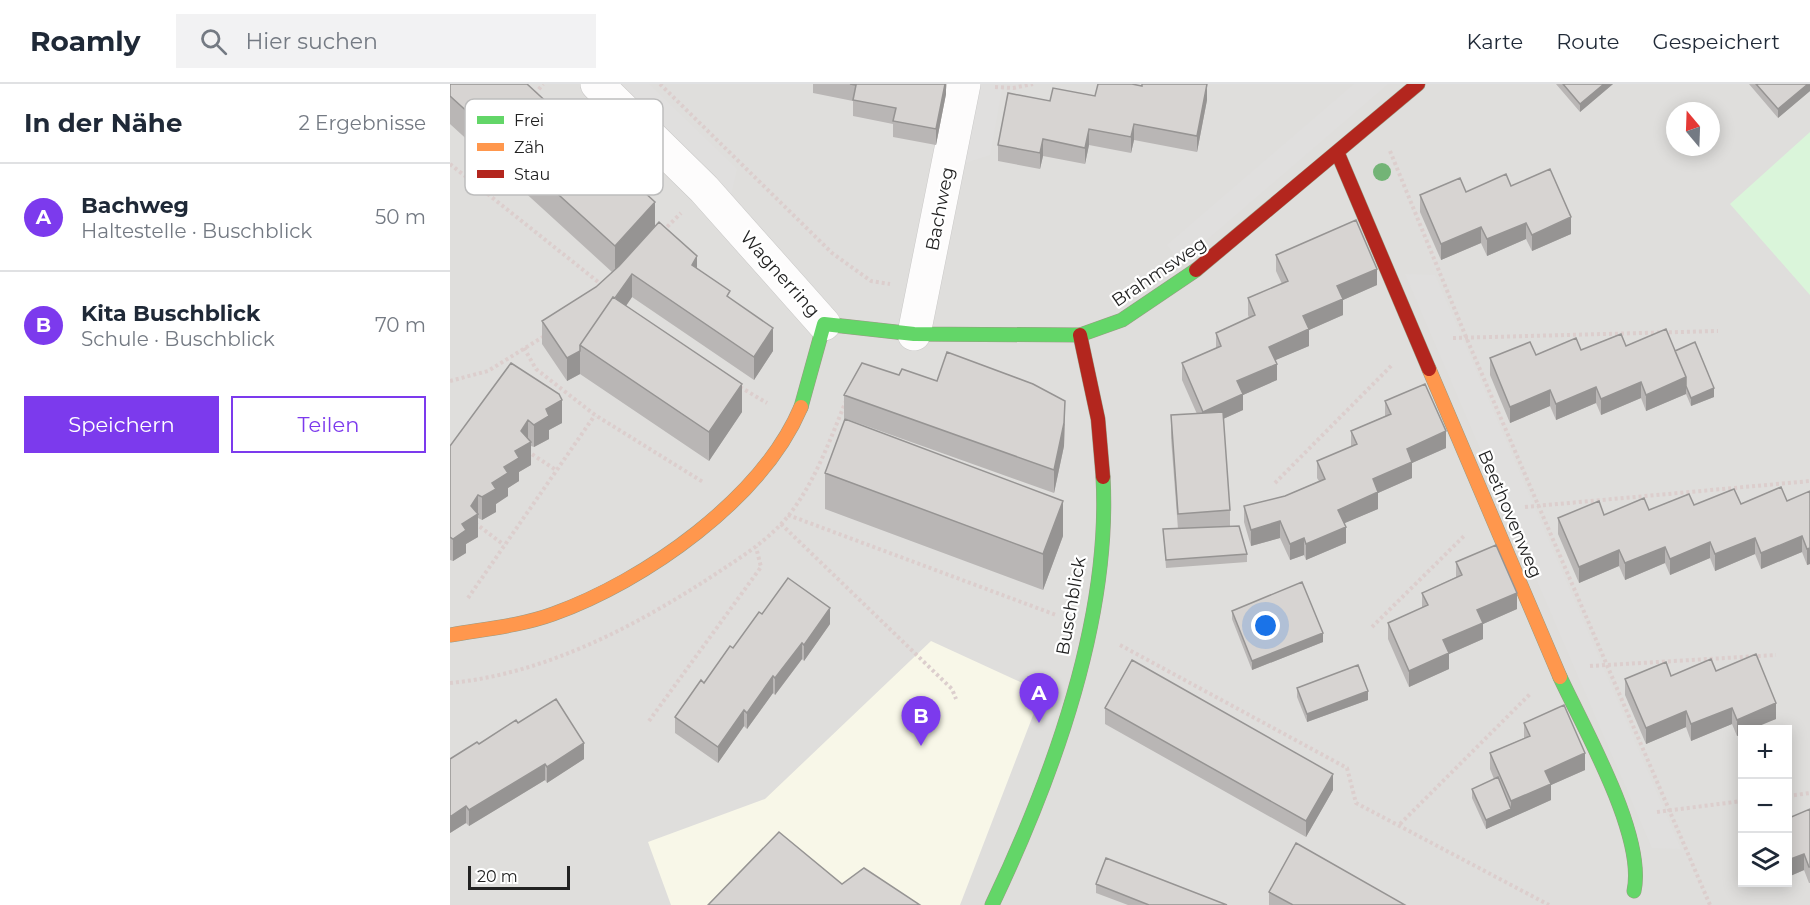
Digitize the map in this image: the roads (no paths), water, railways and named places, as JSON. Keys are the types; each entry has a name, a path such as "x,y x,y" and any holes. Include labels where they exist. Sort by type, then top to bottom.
{"street":[{"name":"Wagnerring","path":"597,84 612,99"},
{"name":"Bachweg","path":"914,334 964,84"},
{"name":"Brahmsweg","path":"825,324 914,334 1080,335 1122,320 1211,260 1418,84"},
{"name":"Wagnerring","path":"450,635 553,614 594,594 673,548 734,501 766,462 794,421 813,373 825,324 704,189 663,149"},
{"name":"Beethovenweg","path":"1338,154 1556,668 1624,819 1637,877 1634,891"},
{"name":"Buschblick","path":"992,905 1035,812 1059,746 1088,627 1103,532 1102,455 1080,335"}],"place":[{"name":"Bachweg","path":"1039,723"},
{"name":"Kita Buschblick","path":"921,746"}]}
